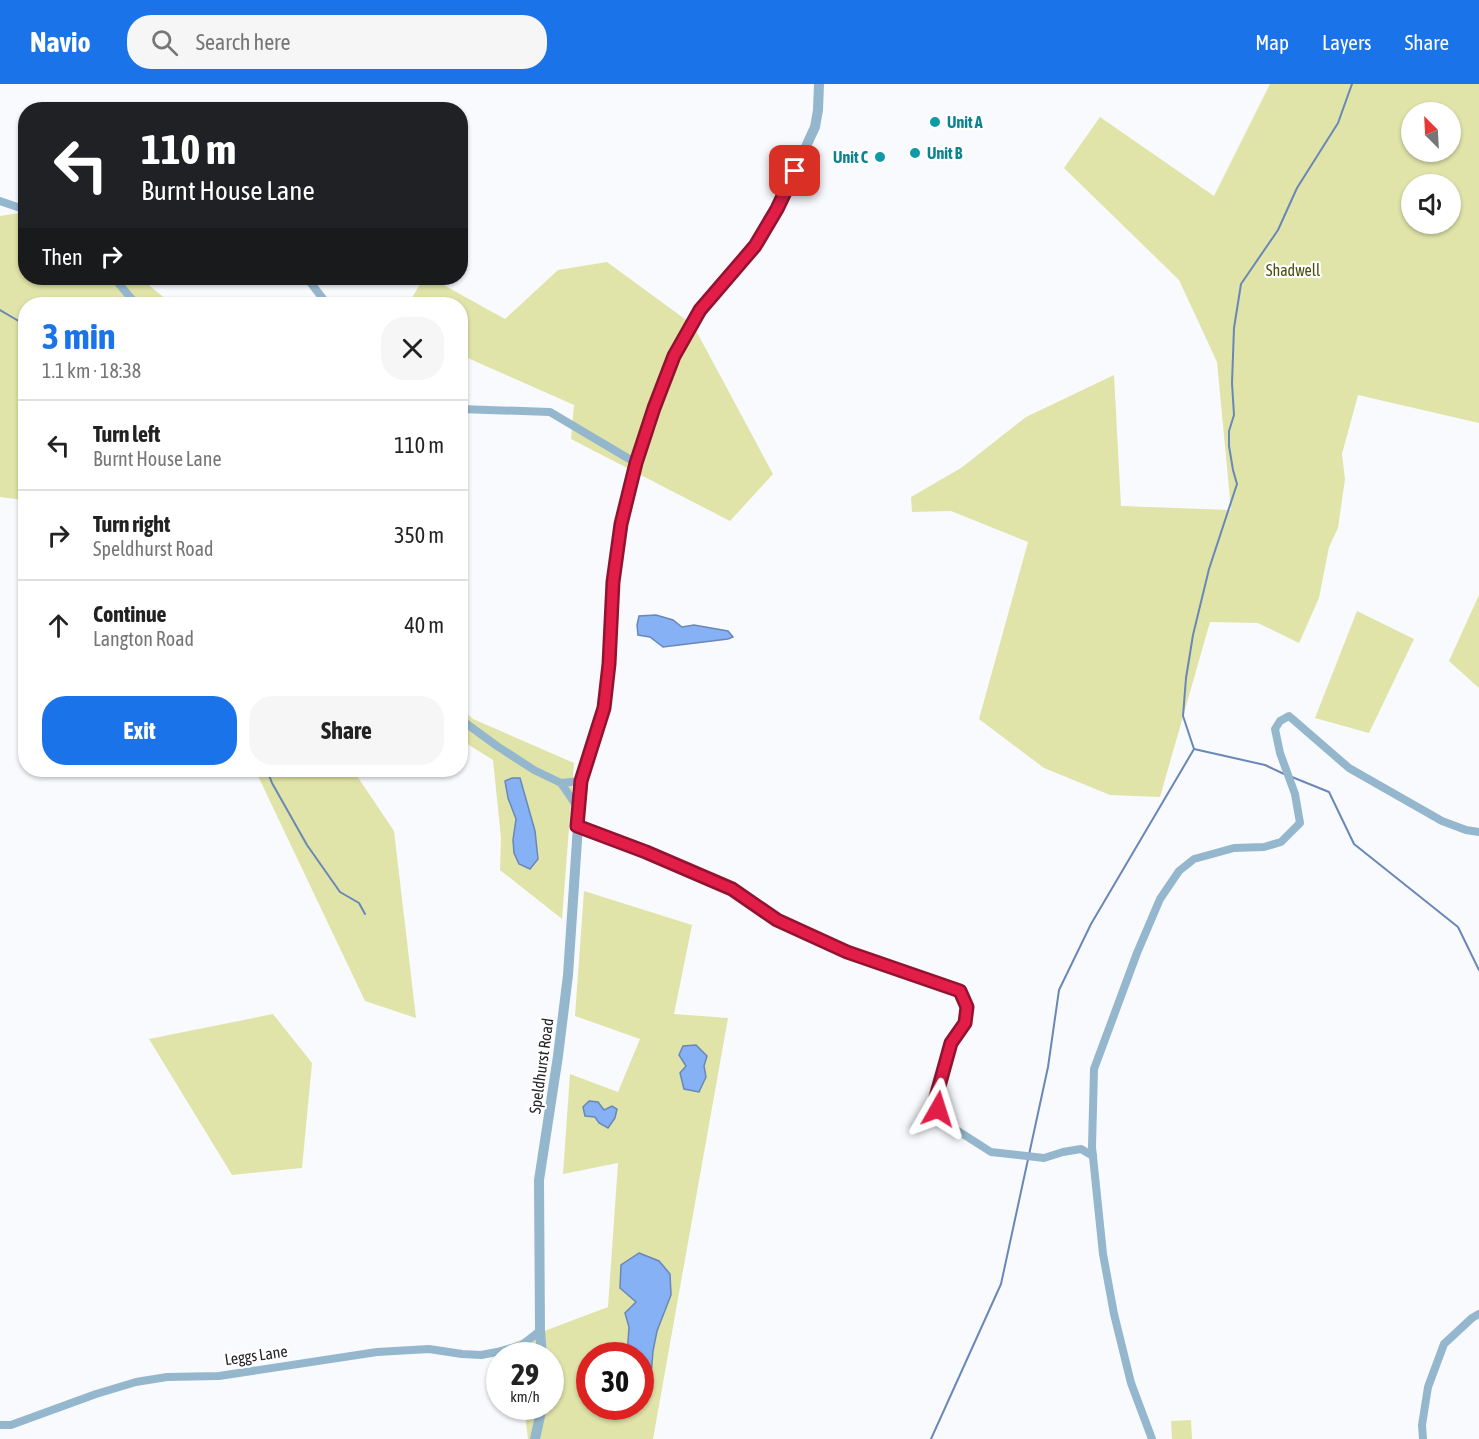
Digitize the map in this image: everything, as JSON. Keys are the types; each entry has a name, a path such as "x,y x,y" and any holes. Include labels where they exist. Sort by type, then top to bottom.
{"street":[{"name":"Speldhurst Road","path":"541,1342 539,1180 568,975 581,781 604,708 609,664 613,582 621,524 636,463 674,356 700,310 755,246 782,200 815,127 819,84"},
{"path":"0,201 18,207"},
{"path":"120,285 130,297"},
{"path":"312,285 321,297"},
{"path":"468,409 550,412 636,463"},
{"path":"1152,1439 1131,1383 1114,1314 1103,1254 1093,1156 1094,1069 1137,953 1160,899 1179,871 1194,859 1234,848 1264,847 1281,842 1300,823 1295,794 1280,753 1275,729 1280,721 1288,716 1349,768 1442,821 1479,832"},
{"path":"468,725 534,770 561,783 578,808"},
{"path":"561,783 581,781"},
{"path":"577,826 646,852 732,889 777,920 847,952 960,991 967,1007 965,1023 951,1043 936,1097 938,1109 955,1129 992,1152 1044,1158 1081,1149 1093,1156"},
{"path":"1423,1439 1422,1425 1428,1387 1444,1344 1479,1314"},
{"name":"Leggs Lane","path":"526,1342 540,1331"},
{"name":"Leggs Lane","path":"0,1425 11,1425 136,1382 167,1377 219,1376 377,1353 429,1349 462,1354 486,1354"},
{"path":"535,1439 539,1420"}],"green space":[{"name":"Shadwell","path":"1270,84 1479,84 1479,423 1358,395 1342,454 1345,479 1338,528 1329,547 1319,598 1299,643 1258,623 1210,622 1160,797 1110,795 1044,768 979,719 1028,542 951,511 912,512 911,497 961,468 1026,417 1114,375 1121,506 1231,510 1217,362 1179,280 1064,168 1100,117 1214,196"},
{"path":"18,213 18,285 149,285 163,297 18,297 18,499 0,497 0,216"},
{"path":"607,262 693,325 773,474 730,521 571,439 574,405 468,358 468,298 505,319 558,270"},
{"path":"420,285 444,285 465,297 412,297"},
{"path":"1479,595 1479,688 1449,661"},
{"path":"1357,611 1414,639 1369,733 1315,718"},
{"path":"468,714 473,719 574,763 562,919 500,870 501,838 493,760 468,744"},
{"path":"258,777 358,777 394,831 416,1018 365,1001"},
{"path":"584,891 692,925 674,1014 728,1018 653,1439 528,1439 526,1420 564,1420 564,1342 515,1342 608,1307 618,1163 563,1174 570,1074 618,1092 640,1039 575,1016"},
{"path":"273,1014 312,1063 302,1168 232,1175 149,1039"},
{"path":"1191,1420 1192,1439 1172,1439 1171,1421"}],"water":[{"path":"656,615 673,620 682,627 694,625 728,631 733,637 663,647 650,637 638,635 639,616"},
{"path":"520,778 535,831 538,859 530,869 519,864 514,853 516,819 508,798 505,781"},
{"path":"696,1045 707,1056 704,1066 706,1077 699,1092 684,1089 680,1073 686,1066 679,1055 683,1046"},
{"path":"589,1101 598,1102 604,1110 612,1106 617,1109 615,1118 608,1128 599,1123 595,1117 585,1116 583,1107"},
{"path":"639,1253 659,1261 670,1274 671,1295 657,1331 654,1346 654,1342 628,1342 629,1327 625,1313 636,1302 620,1288 621,1265"}],"waterway":[{"path":"1194,749 1183,716 1186,678 1193,635 1209,569 1237,484 1229,446 1229,431 1234,415 1232,383 1234,328 1241,284 1278,230 1297,188 1338,123 1352,84"},
{"path":"0,310 18,321"},
{"path":"931,1439 1001,1284 1048,1067 1059,990 1091,924 1194,749 1265,765 1284,774"},
{"path":"270,777 307,845 340,892 359,903 365,914"},
{"path":"1292,777 1329,792 1354,844 1458,927 1479,970"}],"place":[{"name":"Unit A","path":"935,122"},
{"name":"Unit B","path":"915,153"},
{"name":"Unit C","path":"880,157"}],"route":[{"path":"795,171 767,228 755,246 700,310 674,356 654,408 636,463 618,540 604,708 581,781 577,826 646,852 732,889 777,920 847,952 960,991 967,1007 965,1023 951,1043 936,1097 938,1109"}]}
